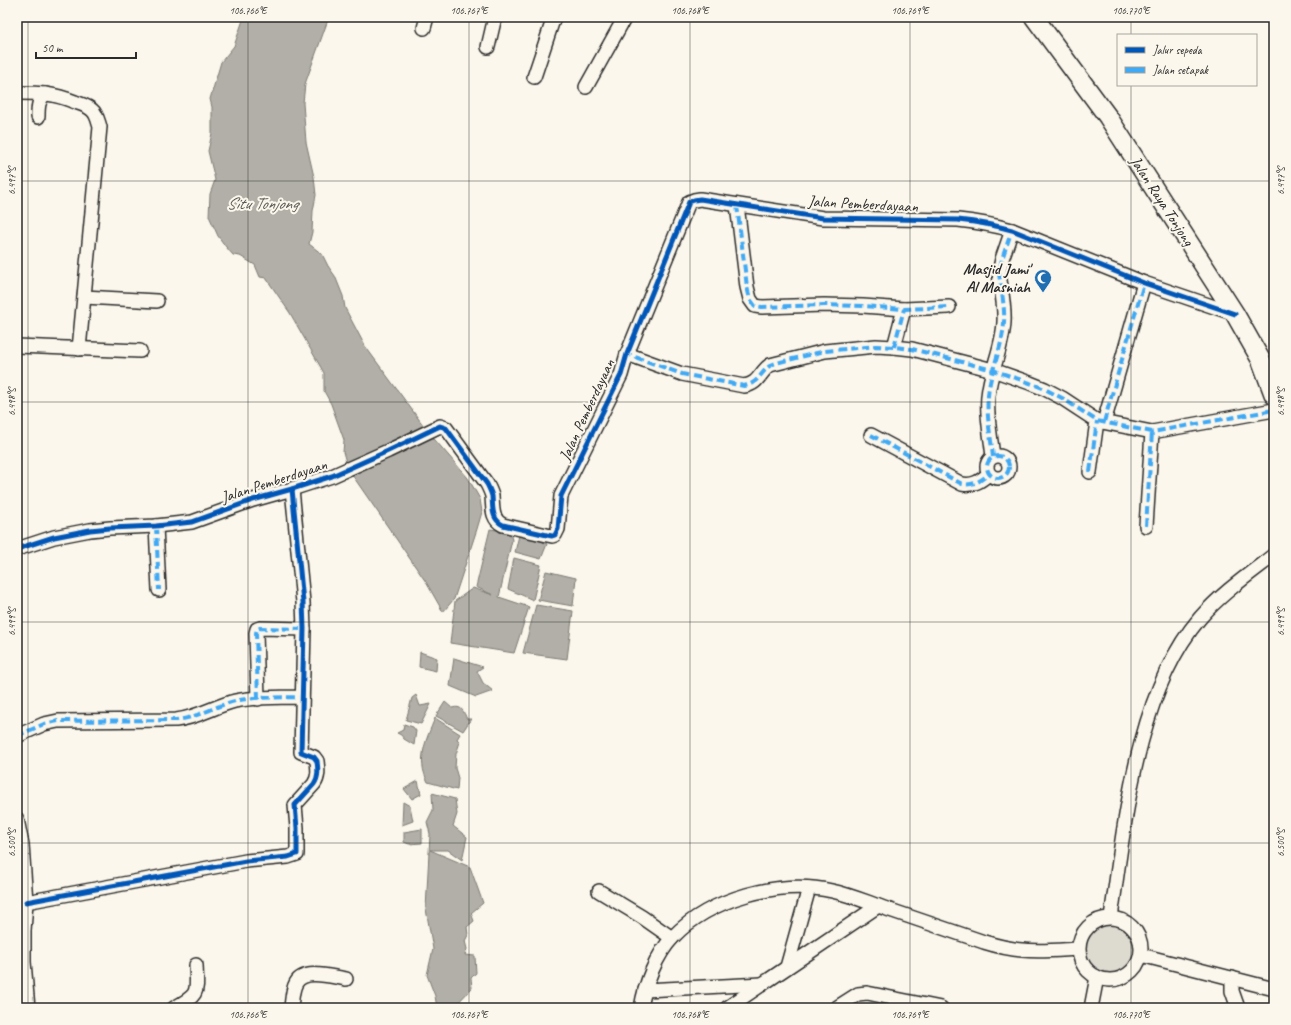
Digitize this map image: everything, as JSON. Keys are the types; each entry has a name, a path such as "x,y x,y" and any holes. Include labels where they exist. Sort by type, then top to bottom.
{"main road":[{"name":"Jalan Raya Tonjong","path":"1034,17 1108,116 1235,314 1261,360 1274,395"}],"street":[{"path":"488,47 495,17"},
{"path":"534,77 554,17"},
{"path":"586,87 625,17"},
{"path":"17,93 61,96 88,107 95,113 100,127 79,349"},
{"path":"38,117 39,103 45,94"},
{"name":"Jalan Pemberdayaan","path":"17,548 54,537 84,531 192,522 253,500 346,471 440,426 446,428 487,484 492,494 493,515 499,523 547,535 555,535 558,529 561,496 621,375 627,354 689,202 694,200 737,204 823,218 958,220 977,222 1012,230 1144,283 1235,314"},
{"path":"737,204 747,287 750,299 755,306 851,306 904,309 949,307"},
{"path":"994,457 988,409 990,383 1004,322 999,273 1000,266 1012,230"},
{"path":"1090,472 1101,421 1144,283"},
{"path":"84,297 157,301"},
{"path":"894,347 904,309"},
{"path":"17,346 140,351"},
{"path":"627,354 682,374 744,386 756,382 770,365 825,352 876,346 912,349 993,370 1045,389 1101,421 1152,432 1274,410"},
{"path":"1146,526 1152,432"},
{"path":"871,435 962,484 974,484 989,474"},
{"path":"994,457 1003,457 1007,461 1009,470 1006,475 997,478 989,474 987,464 994,457"},
{"path":"26,902 246,862 288,857 297,854 295,805 314,784 318,777 317,761 314,757 301,752 304,629 301,576 292,489"},
{"path":"156,526 159,590"},
{"path":"1111,917 1128,807 1137,760 1151,712 1165,674 1181,643 1200,618 1225,592 1274,555"},
{"path":"258,699 257,629 304,629"},
{"path":"17,736 44,724 58,721 185,719 234,702 258,699 302,697"},
{"path":"17,819 22,844 26,902 20,932 28,1008"},
{"path":"642,1008 645,990 652,970 672,938 689,922 708,910 730,900 770,890 809,888 831,891 1002,947 1041,951 1078,949"},
{"path":"787,967 809,888"},
{"path":"598,891 642,917 672,938"},
{"path":"727,1008 878,906"},
{"path":"1111,917 1122,920 1131,926 1138,934 1141,944 1141,955 1132,971 1124,976 1106,980 1089,972 1080,958 1078,949 1084,930 1092,923 1111,917"},
{"path":"1141,955 1274,989"},
{"path":"174,1008 192,998 195,993 196,965"},
{"path":"290,1008 295,985 298,979 304,975 312,974 346,979"},
{"path":"1091,1008 1097,977"},
{"path":"1232,978 1232,991 1238,1008"},
{"path":"645,990 762,984"},
{"path":"836,1008 854,996 867,992 941,1008"}],"shaded area":[{"path":"1110,925 1119,927 1127,932 1132,940 1134,949 1132,958 1127,966 1119,971 1110,973 1101,971 1093,966 1088,958 1086,949 1088,940 1093,932 1101,927"}],"water":[{"name":"Situ Tonjong","path":"244,17 329,17 305,84 303,103 306,142 314,177 316,195 313,211 312,232 309,244 322,254 335,276 343,296 345,308 365,346 429,433 468,478 480,499 482,512 477,529 454,599 443,612 426,582 348,469 343,452 344,440 331,404 324,391 324,373 290,313 266,278 260,277 255,265 240,256 233,255 226,247 218,236 209,216 210,194 215,180 208,151 212,133 212,107 210,99 221,62 234,46"},
{"path":"490,529 510,532 512,540 499,597 529,607 514,653 450,643 455,601 473,588 493,595 476,587"},
{"path":"520,531 547,544 541,559 515,552"},
{"path":"514,558 541,565 533,600 508,589"},
{"path":"546,571 576,578 573,606 538,600"},
{"path":"536,605 573,611 567,659 523,653"},
{"path":"420,652 437,658 436,671 419,667"},
{"path":"454,658 483,667 477,671 483,683 493,691 476,697 450,686"},
{"path":"416,695 420,706 431,704 421,724 406,720 412,698"},
{"path":"445,702 452,708 460,708 467,719 471,719 463,731 436,716"},
{"path":"435,718 460,734 457,739 460,742 456,754 455,768 458,778 457,790 428,782 424,774 424,750 428,734"},
{"path":"404,724 413,727 416,731 414,745 397,733 403,730"},
{"path":"418,781 421,794 412,799 404,789"},
{"path":"432,793 455,799 457,814 453,826 467,837 462,860 448,850 430,850 470,867 483,903 471,913 474,921 467,927 468,935 465,941 467,949 465,955 475,956 476,973 471,978 472,988 453,1008 437,1008 435,996 427,975 433,949 426,909 430,834 427,822 433,810"},
{"path":"403,802 410,806 413,821 402,825"},
{"path":"422,829 422,843 409,844 404,842 404,832"}],"marked path":[{"path":"737,205 747,287 750,299 755,306 824,305 904,309 949,307"},
{"path":"993,457 988,419 988,396 1004,322 999,273 1012,230"},
{"path":"1104,422 1144,283"},
{"path":"894,347 904,309"},
{"path":"626,357 627,354 682,374 744,386 758,379 771,365 825,351 876,346 912,349 993,370 1030,383 1062,398 1097,421 1152,432 1274,410"},
{"path":"1090,472 1097,421"},
{"path":"1146,526 1152,432"},
{"path":"871,435 962,484 973,484 989,474"},
{"path":"998,456 1006,459 1009,467 1006,475 998,478 990,475 987,467 990,459 998,456"},
{"path":"156,526 159,590"},
{"path":"258,699 257,629 304,629"},
{"path":"17,736 44,724 58,721 176,720 191,717 243,699 302,697"}],"cycle path":[{"path":"17,549 54,537 90,530 192,522 253,500 332,476 440,426 446,428 487,484 491,492 495,516 499,522 503,525 552,536 555,535 558,529 561,496 621,375 627,354 689,202 694,200 700,199 823,218 958,220 992,225 1012,230 1144,283 1235,314"},
{"path":"26,902 246,861 288,857 297,854 295,805 314,784 317,779 318,770 317,761 314,757 301,752 304,629 303,602 292,489"}],"place":[{"name":"Masjid Jami' Al Masniah","path":"1043,293"}]}
